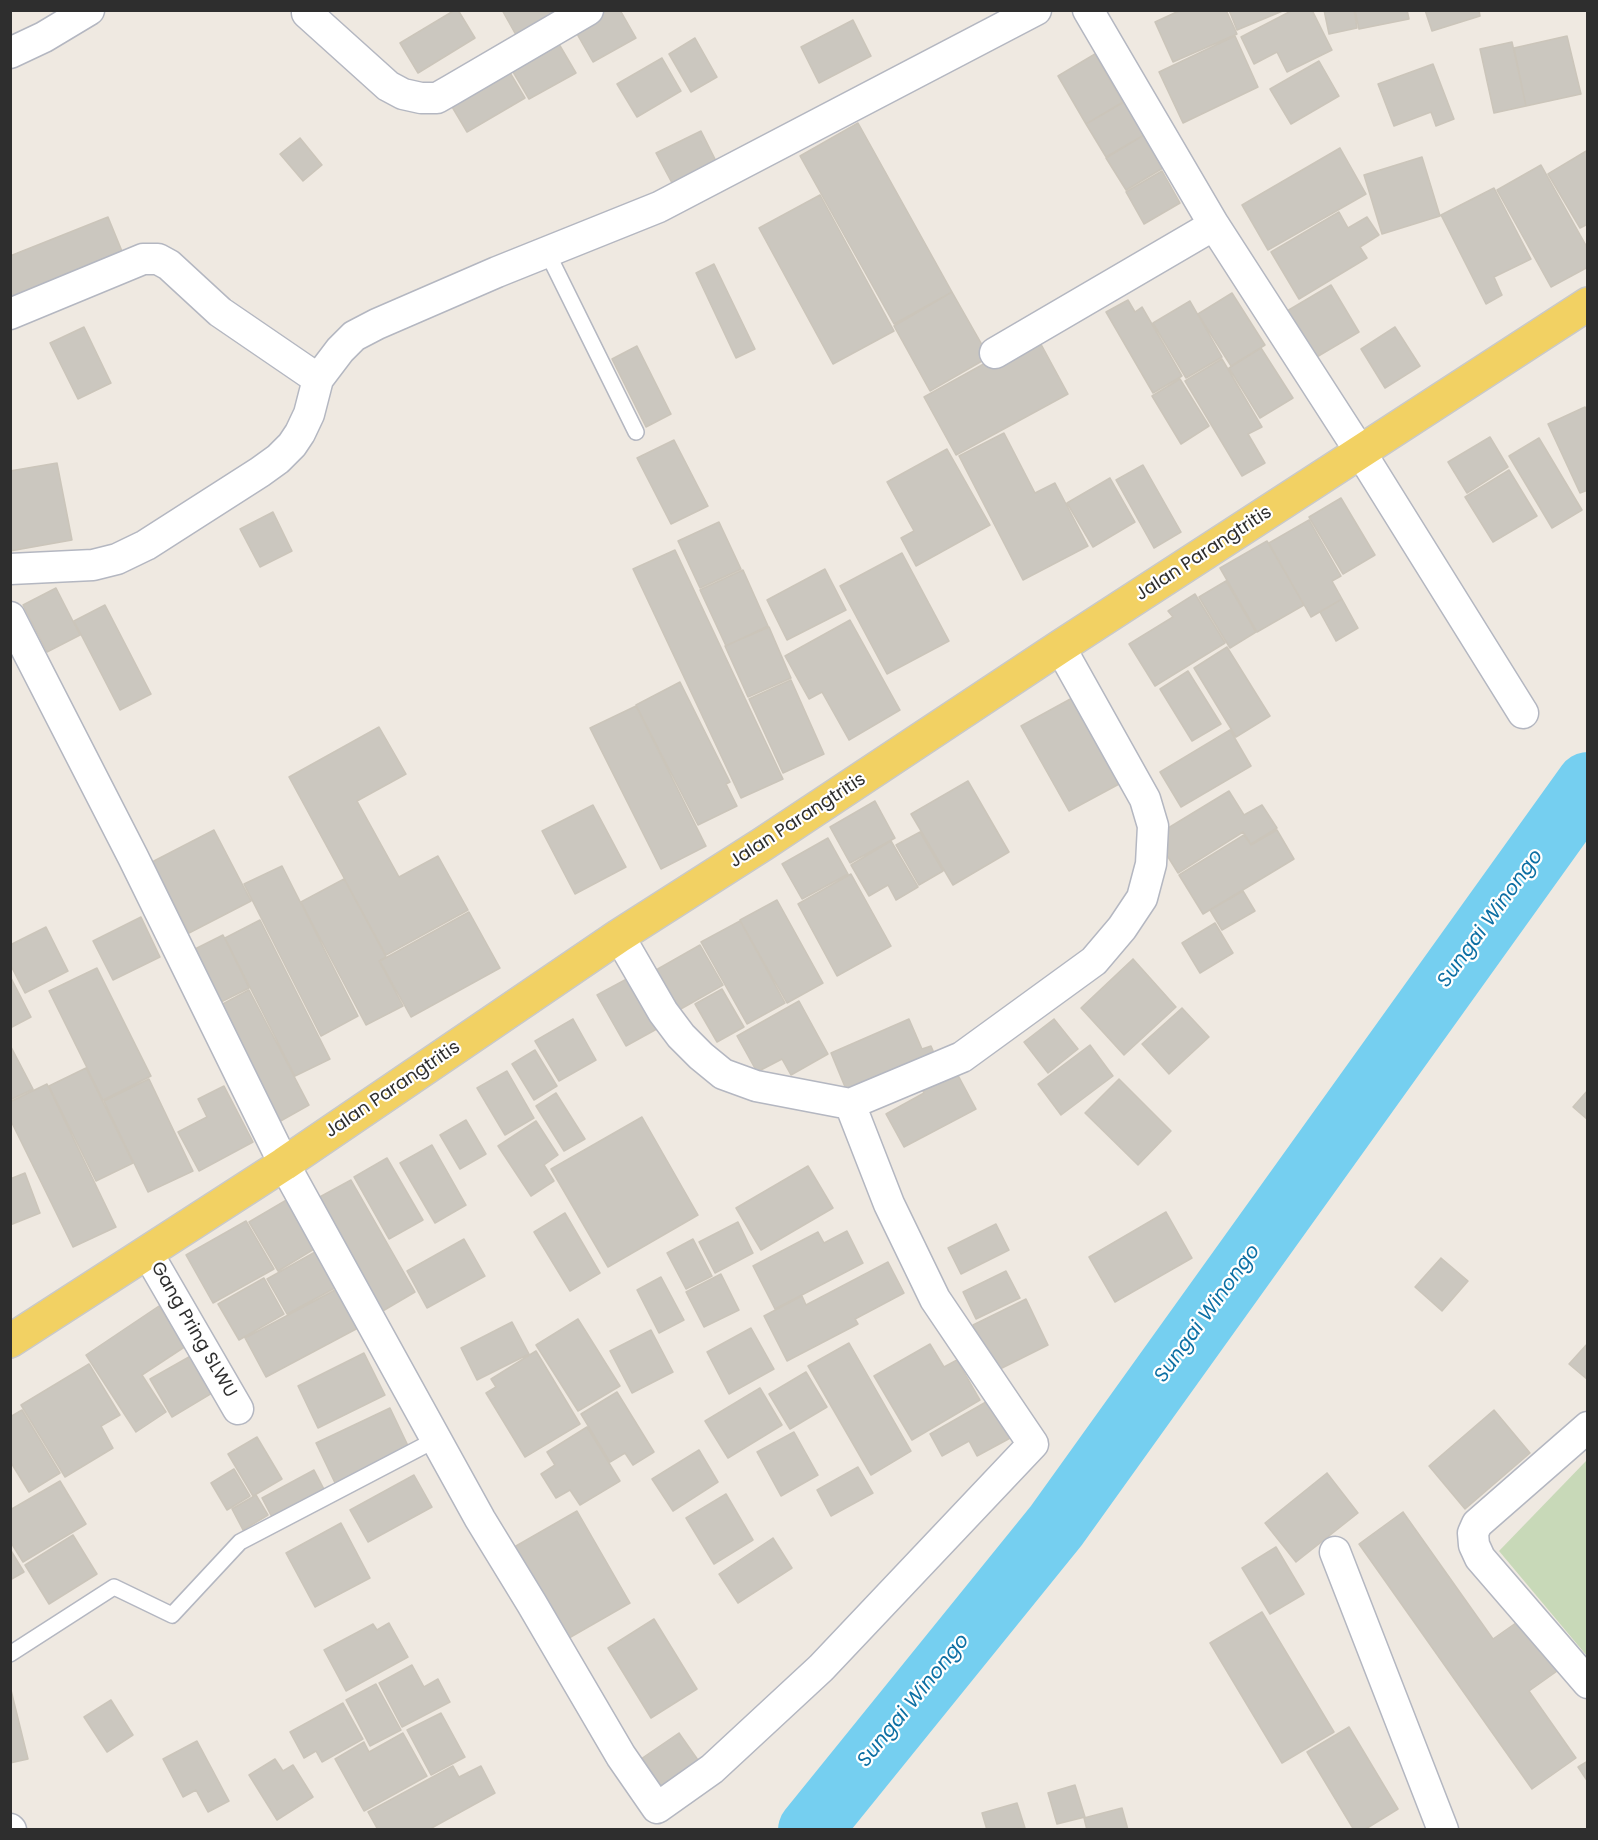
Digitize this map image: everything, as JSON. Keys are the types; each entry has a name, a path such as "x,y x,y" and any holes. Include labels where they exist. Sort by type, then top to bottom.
{"main road":[{"name":"Jalan Parangtritis","path":"10,1341 284,1164 619,936 1587,304"}],"street":[{"path":"10,53 44,37 89,10"},
{"path":"307,13 388,86 403,94 436,98 588,10"},
{"path":"10,570 93,565 117,559 146,545 251,478 278,459 292,445 309,414 318,379 354,336 377,324 659,207 1036,10"},
{"path":"1088,10 1214,225 1361,453 1524,713"},
{"path":"994,353 1214,225"},
{"path":"10,314 143,259 158,259 169,265 220,312 318,379"},
{"path":"10,617 133,857 284,1164 435,1440 621,1756 657,1808 712,1768 821,1668 1033,1444 935,1299 889,1204 850,1104"},
{"path":"619,936 663,1012 681,1036 723,1074 756,1086 850,1104 962,1057 1094,961 1122,928 1142,898 1151,864 1153,826 1145,799 1060,647"},
{"name":"Gang Pring SLWU","path":"147,1252 238,1409"},
{"path":"1587,1426 1477,1524 1473,1533 1474,1545 1480,1558 1587,1683"},
{"path":"1335,1552 1443,1830"}],"lane":[{"path":"548,252 636,432"},
{"path":"10,1654 114,1587 172,1615 240,1542 435,1440"}],"green space":[{"path":"1587,1460 1587,1656 1499,1551"}],"building":[{"path":"458,10 475,38 418,73 400,43"},
{"path":"502,10 550,10 553,15 516,35"},
{"path":"602,10 620,10 636,38 593,62 573,27"},
{"path":"1181,10 1226,10 1237,34 1173,62 1155,22"},
{"path":"1229,10 1285,10 1237,30"},
{"path":"1293,10 1312,10 1332,50 1287,72 1277,52 1254,64 1241,37"},
{"path":"1324,10 1354,10 1357,28 1329,34"},
{"path":"1355,10 1407,10 1409,19 1359,29"},
{"path":"1425,10 1479,10 1480,16 1432,31"},
{"path":"853,20 871,56 819,83 801,47"},
{"path":"1235,36 1258,87 1183,123 1159,72"},
{"path":"1567,36 1581,94 1526,106 1514,48"},
{"path":"695,38 717,77 691,92 669,54"},
{"path":"556,39 576,73 529,99 509,65"},
{"path":"1512,42 1526,106 1494,113 1480,49"},
{"path":"1095,54 1123,102 1086,124 1058,76"},
{"path":"662,58 681,91 637,117 617,84"},
{"path":"1319,61 1339,96 1291,124 1270,89"},
{"path":"1433,64 1454,119 1436,126 1431,112 1394,126 1378,84"},
{"path":"506,66 525,98 467,132 448,100"},
{"path":"1124,102 1144,135 1106,157 1086,124"},
{"path":"858,123 952,292 894,324 800,156"},
{"path":"701,131 716,161 672,183 656,153"},
{"path":"1144,135 1163,168 1126,190 1106,158"},
{"path":"300,138 322,165 303,181 280,154"},
{"path":"1340,148 1366,194 1268,250 1242,205"},
{"path":"1588,150 1588,224 1580,228 1548,174"},
{"path":"1422,157 1440,216 1382,234 1364,175"},
{"path":"1541,165 1588,249 1588,267 1551,287 1497,190"},
{"path":"1162,171 1180,203 1144,224 1126,192"},
{"path":"1494,188 1531,259 1494,277 1502,295 1486,304 1441,215"},
{"path":"820,195 894,331 833,364 759,228"},
{"path":"1339,212 1348,228 1367,217 1379,235 1360,247 1367,258 1299,299 1271,252"},
{"path":"108,217 126,261 10,308 10,256"},
{"path":"714,264 755,349 736,358 696,273"},
{"path":"1331,285 1359,332 1315,358 1287,311"},
{"path":"952,292 989,357 930,391 894,326"},
{"path":"1232,293 1265,345 1231,366 1198,314"},
{"path":"1128,300 1135,312 1142,307 1182,376 1153,393 1106,312"},
{"path":"1190,301 1222,357 1186,378 1153,323"},
{"path":"84,327 111,383 78,399 50,343"},
{"path":"1395,327 1420,366 1385,388 1361,349"},
{"path":"1036,335 1068,394 956,455 924,397"},
{"path":"637,346 671,414 646,427 612,359"},
{"path":"1261,348 1293,398 1260,418 1229,368"},
{"path":"1222,359 1262,427 1248,434 1265,463 1242,476 1185,381"},
{"path":"1180,379 1209,426 1181,444 1152,396"},
{"path":"1585,407 1588,412 1588,490 1580,493 1548,424"},
{"path":"1004,433 1035,493 1055,483 1088,546 1023,580 959,456"},
{"path":"1490,437 1508,467 1467,493 1448,462"},
{"path":"1539,438 1582,510 1552,528 1509,456"},
{"path":"674,440 708,506 671,524 637,458"},
{"path":"947,449 990,525 916,566 901,538 914,531 887,482"},
{"path":"57,463 72,540 10,551 10,471"},
{"path":"1143,465 1181,532 1154,548 1116,480"},
{"path":"1509,470 1537,516 1493,542 1465,497"},
{"path":"1110,478 1135,522 1093,547 1067,503"},
{"path":"1341,498 1375,555 1343,574 1309,517"},
{"path":"273,512 292,551 260,567 240,529"},
{"path":"1309,520 1341,576 1332,581 1342,599 1311,617 1269,543"},
{"path":"719,522 741,569 700,588 678,541"},
{"path":"1267,541 1304,605 1257,632 1220,568"},
{"path":"675,550 783,779 741,798 633,569"},
{"path":"902,553 949,641 887,674 840,586"},
{"path":"825,569 846,610 787,640 767,600"},
{"path":"743,570 768,626 726,646 700,590"},
{"path":"1226,581 1256,632 1230,648 1199,597"},
{"path":"56,588 80,635 47,652 23,605"},
{"path":"1195,594 1225,643 1155,686 1129,644 1173,617 1168,611"},
{"path":"1342,599 1358,628 1336,641 1320,612"},
{"path":"105,605 151,694 120,710 74,621"},
{"path":"850,620 900,710 849,740 822,692 809,699 785,656"},
{"path":"769,627 791,678 748,697 725,646"},
{"path":"1227,647 1270,716 1236,737 1194,668"},
{"path":"1188,671 1221,724 1192,741 1160,689"},
{"path":"791,680 824,754 783,773 749,699"},
{"path":"680,682 730,782 726,784 737,806 698,825 636,705"},
{"path":"1074,697 1121,783 1069,811 1021,726"},
{"path":"636,706 706,846 661,869 590,728"},
{"path":"379,727 406,774 357,801 399,877 438,856 468,910 386,955 289,777"},
{"path":"1230,730 1251,766 1181,807 1160,772"},
{"path":"968,781 1009,852 953,885 911,814"},
{"path":"1229,791 1244,815 1262,805 1277,828 1251,844 1243,832 1178,873 1155,836"},
{"path":"875,801 895,838 850,863 830,827"},
{"path":"593,805 626,867 575,894 542,831"},
{"path":"214,830 251,901 189,933 152,862"},
{"path":"1277,830 1294,859 1203,914 1179,875 1244,835 1251,845"},
{"path":"920,832 943,871 919,885 896,845"},
{"path":"828,838 848,874 802,899 782,864"},
{"path":"891,841 918,887 896,900 888,885 869,896 851,865"},
{"path":"282,866 358,1016 321,1036 244,884"},
{"path":"851,874 891,946 837,976 798,904"},
{"path":"344,879 386,957 379,961 403,1006 366,1025 301,902"},
{"path":"1243,891 1255,911 1222,930 1210,910"},
{"path":"777,900 823,983 787,1003 740,920"},
{"path":"469,912 500,968 411,1017 380,961"},
{"path":"141,917 160,957 113,980 93,941"},
{"path":"260,920 330,1059 295,1076 225,938"},
{"path":"740,921 785,1003 747,1024 701,942"},
{"path":"1215,923 1233,953 1200,973 1182,943"},
{"path":"46,927 68,971 25,993 10,964 10,945"},
{"path":"223,935 249,988 221,1002 195,949"},
{"path":"700,945 723,985 679,1010 656,970"},
{"path":"1133,959 1176,1007 1124,1055 1081,1008"},
{"path":"97,968 151,1076 103,1100 49,991"},
{"path":"636,974 664,1025 626,1046 597,995"},
{"path":"10,976 31,1017 10,1028"},
{"path":"722,989 744,1027 717,1042 695,1004"},
{"path":"249,990 309,1105 277,1123 217,1007"},
{"path":"799,1001 828,1054 791,1075 782,1059 757,1072 737,1036"},
{"path":"1182,1008 1209,1037 1169,1074 1142,1044"},
{"path":"573,1019 596,1060 559,1081 535,1041"},
{"path":"909,1019 922,1049 931,1046 937,1060 850,1099 831,1053"},
{"path":"1054,1019 1078,1049 1048,1073 1024,1042"},
{"path":"10,1045 33,1089 10,1100"},
{"path":"1090,1045 1113,1076 1061,1115 1038,1084"},
{"path":"535,1050 557,1086 534,1100 512,1064"},
{"path":"952,1064 976,1109 904,1147 886,1114 924,1093 918,1082"},
{"path":"86,1068 133,1163 96,1181 49,1086"},
{"path":"507,1071 534,1118 505,1135 477,1088"},
{"path":"149,1079 193,1171 148,1192 104,1101"},
{"path":"1119,1079 1171,1131 1138,1165 1085,1113"},
{"path":"47,1084 116,1227 73,1247 10,1119 10,1102"},
{"path":"224,1086 253,1142 199,1171 178,1132 207,1117 198,1099"},
{"path":"1588,1090 1588,1120 1573,1107"},
{"path":"556,1093 585,1139 564,1151 536,1106"},
{"path":"642,1117 698,1215 608,1267 551,1169"},
{"path":"466,1120 486,1154 460,1169 440,1135"},
{"path":"536,1121 558,1155 544,1165 554,1181 531,1196 498,1146"},
{"path":"432,1145 466,1205 435,1223 400,1163"},
{"path":"387,1158 423,1220 389,1239 354,1177"},
{"path":"808,1166 833,1208 761,1250 736,1208"},
{"path":"25,1173 40,1213 10,1225 10,1179"},
{"path":"351,1180 415,1292 381,1312 316,1199"},
{"path":"295,1195 324,1243 278,1271 249,1222"},
{"path":"1166,1212 1192,1258 1115,1302 1089,1257"},
{"path":"565,1213 600,1273 570,1291 534,1232"},
{"path":"246,1221 274,1269 213,1303 186,1255"},
{"path":"738,1222 753,1253 715,1273 699,1242"},
{"path":"996,1224 1009,1250 961,1274 948,1248"},
{"path":"847,1231 863,1263 775,1309 753,1266 818,1232 824,1243"},
{"path":"464,1239 485,1276 427,1308 407,1271"},
{"path":"693,1239 712,1276 686,1289 667,1253"},
{"path":"324,1247 344,1283 287,1314 267,1279"},
{"path":"1441,1258 1468,1281 1442,1311 1415,1287"},
{"path":"888,1262 904,1293 855,1319 858,1324 787,1361 764,1316 802,1296 806,1305"},
{"path":"1006,1271 1020,1298 976,1319 963,1292"},
{"path":"721,1274 739,1310 704,1327 686,1292"},
{"path":"661,1277 684,1320 659,1333 637,1290"},
{"path":"264,1278 284,1314 239,1340 218,1304"},
{"path":"337,1289 358,1328 266,1377 245,1338"},
{"path":"1026,1299 1048,1345 996,1371 973,1325"},
{"path":"159,1306 186,1346 142,1375 166,1412 136,1432 86,1355"},
{"path":"578,1319 620,1386 578,1411 536,1345"},
{"path":"512,1322 529,1354 477,1380 461,1348"},
{"path":"751,1328 774,1369 729,1394 707,1352"},
{"path":"651,1330 673,1372 632,1393 610,1351"},
{"path":"849,1343 911,1451 871,1475 808,1366"},
{"path":"1588,1343 1588,1380 1569,1364"},
{"path":"930,1344 944,1367 957,1360 980,1400 912,1440 874,1376"},
{"path":"536,1351 580,1424 525,1457 486,1393 496,1387 491,1379"},
{"path":"196,1353 217,1390 172,1417 150,1379"},
{"path":"364,1353 385,1395 318,1428 298,1386"},
{"path":"89,1364 120,1415 101,1426 113,1448 65,1477 21,1405"},
{"path":"806,1372 827,1407 790,1429 769,1394"},
{"path":"760,1388 782,1425 728,1458 705,1421"},
{"path":"617,1392 654,1452 633,1465 625,1453 610,1462 581,1414"},
{"path":"993,1398 1014,1436 977,1456 969,1441 942,1456 930,1434"},
{"path":"390,1408 410,1450 336,1485 316,1443"},
{"path":"22,1410 60,1473 29,1492 10,1461 10,1417"},
{"path":"1494,1410 1530,1453 1465,1509 1429,1466"},
{"path":"587,1427 620,1481 580,1505 570,1490 556,1498 541,1474 555,1465 547,1452"},
{"path":"794,1432 818,1475 781,1496 757,1452"},
{"path":"257,1437 282,1479 253,1496 228,1454"},
{"path":"699,1450 718,1482 673,1511 652,1479"},
{"path":"858,1467 873,1493 831,1516 817,1490"},
{"path":"234,1469 250,1496 227,1510 211,1483"},
{"path":"314,1470 327,1495 275,1523 262,1498"},
{"path":"1327,1473 1358,1513 1296,1562 1265,1523"},
{"path":"414,1475 432,1507 368,1542 350,1510"},
{"path":"60,1481 86,1524 23,1562 10,1541 10,1510"},
{"path":"726,1494 753,1540 714,1564 686,1518"},
{"path":"256,1495 268,1515 243,1530 232,1509"},
{"path":"577,1511 630,1603 562,1642 509,1550"},
{"path":"1403,1512 1493,1639 1523,1618 1560,1669 1529,1691 1576,1758 1532,1789 1359,1544"},
{"path":"341,1523 370,1578 315,1607 286,1553"},
{"path":"73,1535 97,1574 49,1604 25,1565"},
{"path":"773,1538 792,1568 738,1603 719,1574"},
{"path":"1276,1547 1304,1594 1270,1614 1242,1568"},
{"path":"10,1549 24,1572 10,1580"},
{"path":"1262,1612 1334,1732 1282,1763 1210,1643"},
{"path":"654,1619 697,1689 651,1718 608,1648"},
{"path":"389,1623 408,1657 346,1691 324,1650 373,1624 377,1630"},
{"path":"412,1665 424,1687 438,1679 450,1702 402,1727 379,1683"},
{"path":"376,1684 401,1730 370,1746 346,1700"},
{"path":"10,1686 28,1759 10,1763"},
{"path":"111,1700 133,1735 107,1752 84,1717"},
{"path":"343,1703 363,1739 322,1762 316,1751 304,1758 290,1732"},
{"path":"441,1713 465,1757 431,1775 407,1730"},
{"path":"1349,1727 1398,1809 1364,1830 1354,1830 1307,1752"},
{"path":"403,1733 427,1776 364,1811 335,1759 364,1742 369,1752"},
{"path":"679,1733 705,1770 660,1800 635,1763"},
{"path":"197,1741 229,1801 208,1812 196,1790 183,1797 163,1759"},
{"path":"275,1759 283,1771 293,1765 313,1797 277,1820 249,1775"},
{"path":"1588,1761 1588,1782 1578,1767"},
{"path":"453,1766 459,1777 481,1766 495,1793 428,1830 378,1830 368,1812"},
{"path":"1075,1785 1085,1817 1057,1824 1048,1793"},
{"path":"1017,1803 1025,1828 987,1830 982,1813"},
{"path":"1122,1808 1128,1830 1087,1830 1084,1818"}],"waterway":[{"name":"Sungai Winongo","path":"810,1830 1056,1526 1588,784"}]}
